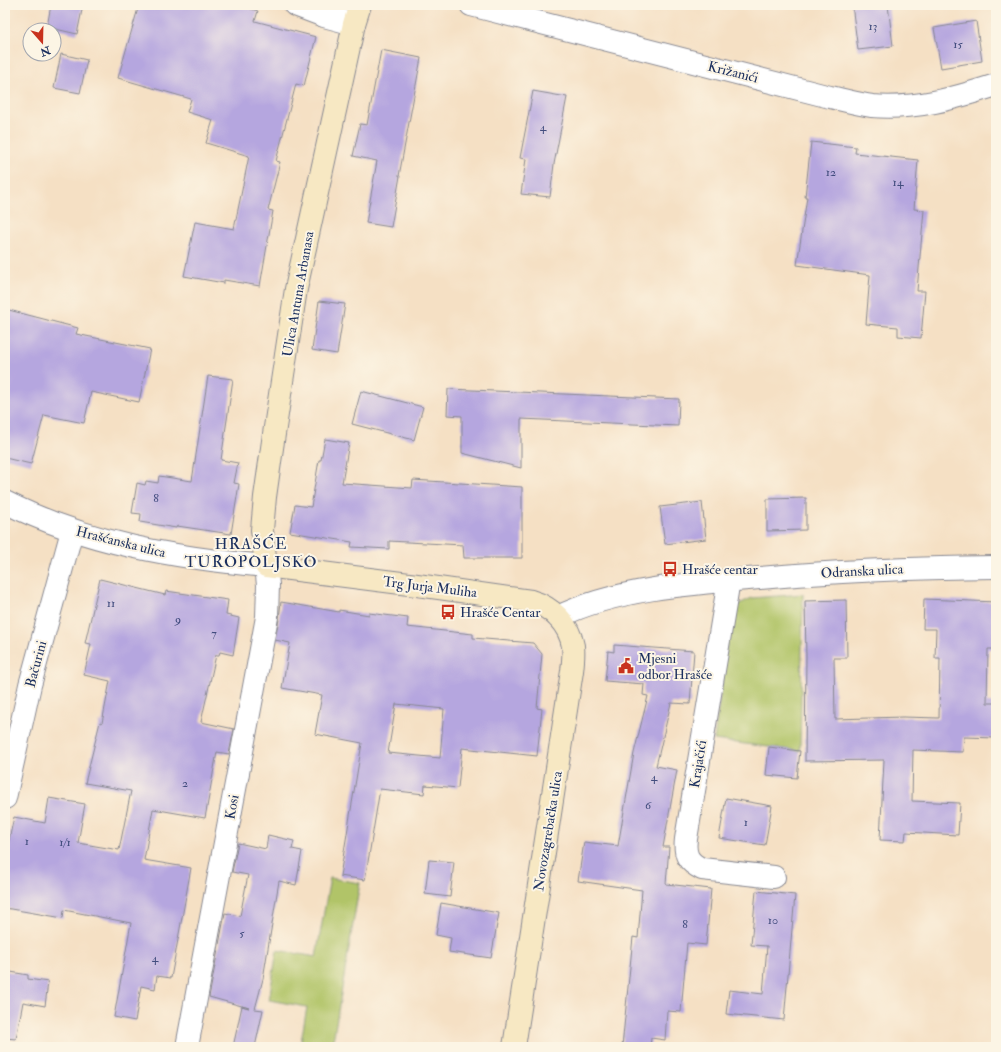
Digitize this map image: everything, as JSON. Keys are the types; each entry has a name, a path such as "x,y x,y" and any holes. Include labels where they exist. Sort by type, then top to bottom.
{"main road":[{"name":"Ulica Antuna Arbanasa","path":"266,566 262,530 265,497 296,289 357,14"},
{"name":"Trg Jurja Muliha","path":"266,566 531,601 541,604 558,617"},
{"name":"Novozagrebačka ulica","path":"514,1047 572,671 573,646 566,628 558,617"}],"street":[{"name":"Ulica Antuna Arbanasa","path":"295,5 324,16 357,14"},
{"name":"Križanići","path":"471,5 870,106 898,107 929,103 996,85"},
{"name":"Hrašćanska ulica","path":"5,502 29,514 72,531 140,548 177,556 266,566"},
{"name":"Bačurini","path":"5,798 30,684 72,531"},
{"name":"Kosi","path":"187,1047 267,617 268,585 266,566"},
{"name":"Odranska ulica","path":"729,580 914,568 996,567"},
{"path":"558,617 577,608 626,594 729,580"},
{"name":"Krajačići","path":"729,580 686,839 686,855 692,864 702,869 774,877"}],"green space":[{"path":"803,594 800,751 714,740 731,613 739,604 752,598"},
{"path":"330,878 360,883 332,1047 300,1047 307,1007 269,1000 277,950 316,957"}],"building":[{"path":"51,5 83,5 77,34 62,30 62,22 48,22"},
{"path":"139,5 238,5 258,11 255,21 316,37 304,86 296,84 276,161 280,162 268,210 273,211 260,286 224,280 224,283 184,276 195,222 234,229 249,156 206,143 213,120 187,112 191,99 118,78"},
{"path":"852,5 888,5 893,46 858,50"},
{"path":"976,21 982,61 941,68 934,28"},
{"path":"381,50 421,58 391,227 366,223 377,161 353,156 360,124 367,125"},
{"path":"62,54 87,60 80,93 54,88 59,62 62,62"},
{"path":"533,91 567,97 554,164 550,197 521,194 526,159 520,158"},
{"path":"811,142 856,147 855,153 918,160 914,209 924,210 917,291 925,291 921,338 898,336 898,327 866,324 870,275 797,265 807,197 805,197"},
{"path":"319,301 345,304 337,354 312,350"},
{"path":"5,309 78,328 76,334 150,349 139,402 91,392 84,423 44,415 31,464 5,458"},
{"path":"208,376 233,379 221,460 238,463 234,483 239,484 231,534 177,526 176,528 140,522 141,514 132,513 137,483 145,485 146,481 158,483 159,476 192,481"},
{"path":"448,389 679,399 678,426 521,419 521,468 462,453 462,416 447,415"},
{"path":"361,391 423,407 414,440 352,424"},
{"path":"325,439 349,443 342,483 412,488 413,480 522,487 522,558 464,558 463,545 389,541 389,549 351,547 352,542 290,532 295,505 311,507 319,460 321,460"},
{"path":"806,498 806,530 767,531 767,499"},
{"path":"702,502 706,539 665,544 660,507"},
{"path":"100,579 165,595 166,591 228,600 226,615 239,618 233,655 220,652 219,655 216,655 201,722 234,729 229,754 217,752 205,818 153,809 144,860 191,868 171,978 157,976 155,989 141,986 135,1021 114,1017 131,923 64,910 63,918 5,908 5,858 14,817 45,823 49,798 85,804 78,843 119,850 131,791 85,783 100,722 102,723 110,681 84,675 91,644 85,643"},
{"path":"924,599 996,602 996,649 988,649 987,703 996,703 996,738 964,737 963,752 913,750 912,801 960,803 958,835 906,832 905,841 880,840 884,760 805,761 805,601 846,600 847,658 834,658 835,719 903,717 939,718 940,658 935,658 936,629 923,629"},
{"path":"281,602 339,612 339,610 369,615 369,613 408,618 407,627 473,634 473,638 533,643 542,654 537,708 542,709 537,756 462,748 458,788 425,785 424,794 380,789 365,880 340,876 362,743 315,734 322,695 282,688 290,643 275,640","holes":["396,704 444,709 440,758 388,753"]},
{"path":"614,645 694,651 690,704 671,703 656,766 677,770 663,847 669,847 666,884 711,889 706,945 687,943 681,1012 667,1011 665,1040 651,1038 650,1047 622,1047 633,937 638,938 642,890 578,881 584,842 618,846 634,753 648,696 643,695 644,684 605,681 608,651 614,652"},
{"path":"769,747 800,751 797,778 766,775"},
{"path":"726,798 772,806 765,845 719,838"},
{"path":"268,835 294,841 292,849 302,851 296,885 279,881 263,979 255,1009 263,1010 255,1047 233,1047 242,1006 209,997 225,913 240,916 248,875 232,872 238,843 266,849"},
{"path":"429,860 454,862 450,897 425,894"},
{"path":"756,891 795,895 784,1020 726,1014 729,990 763,994 767,946 751,945"},
{"path":"441,903 499,913 491,958 449,952 451,938 436,935"},
{"path":"5,971 28,975 28,979 48,982 45,1006 23,1002 16,1039 5,1038"}],"place":[{"name":"Hrašće centar","path":"670,569"},
{"name":"Hrašće Centar","path":"448,612"},
{"name":"Mjesni odbor Hrašće","path":"626,666"}],"district":[{"name":"HRAŠĆE TUROPOLJSKO","path":"251,553"}]}
